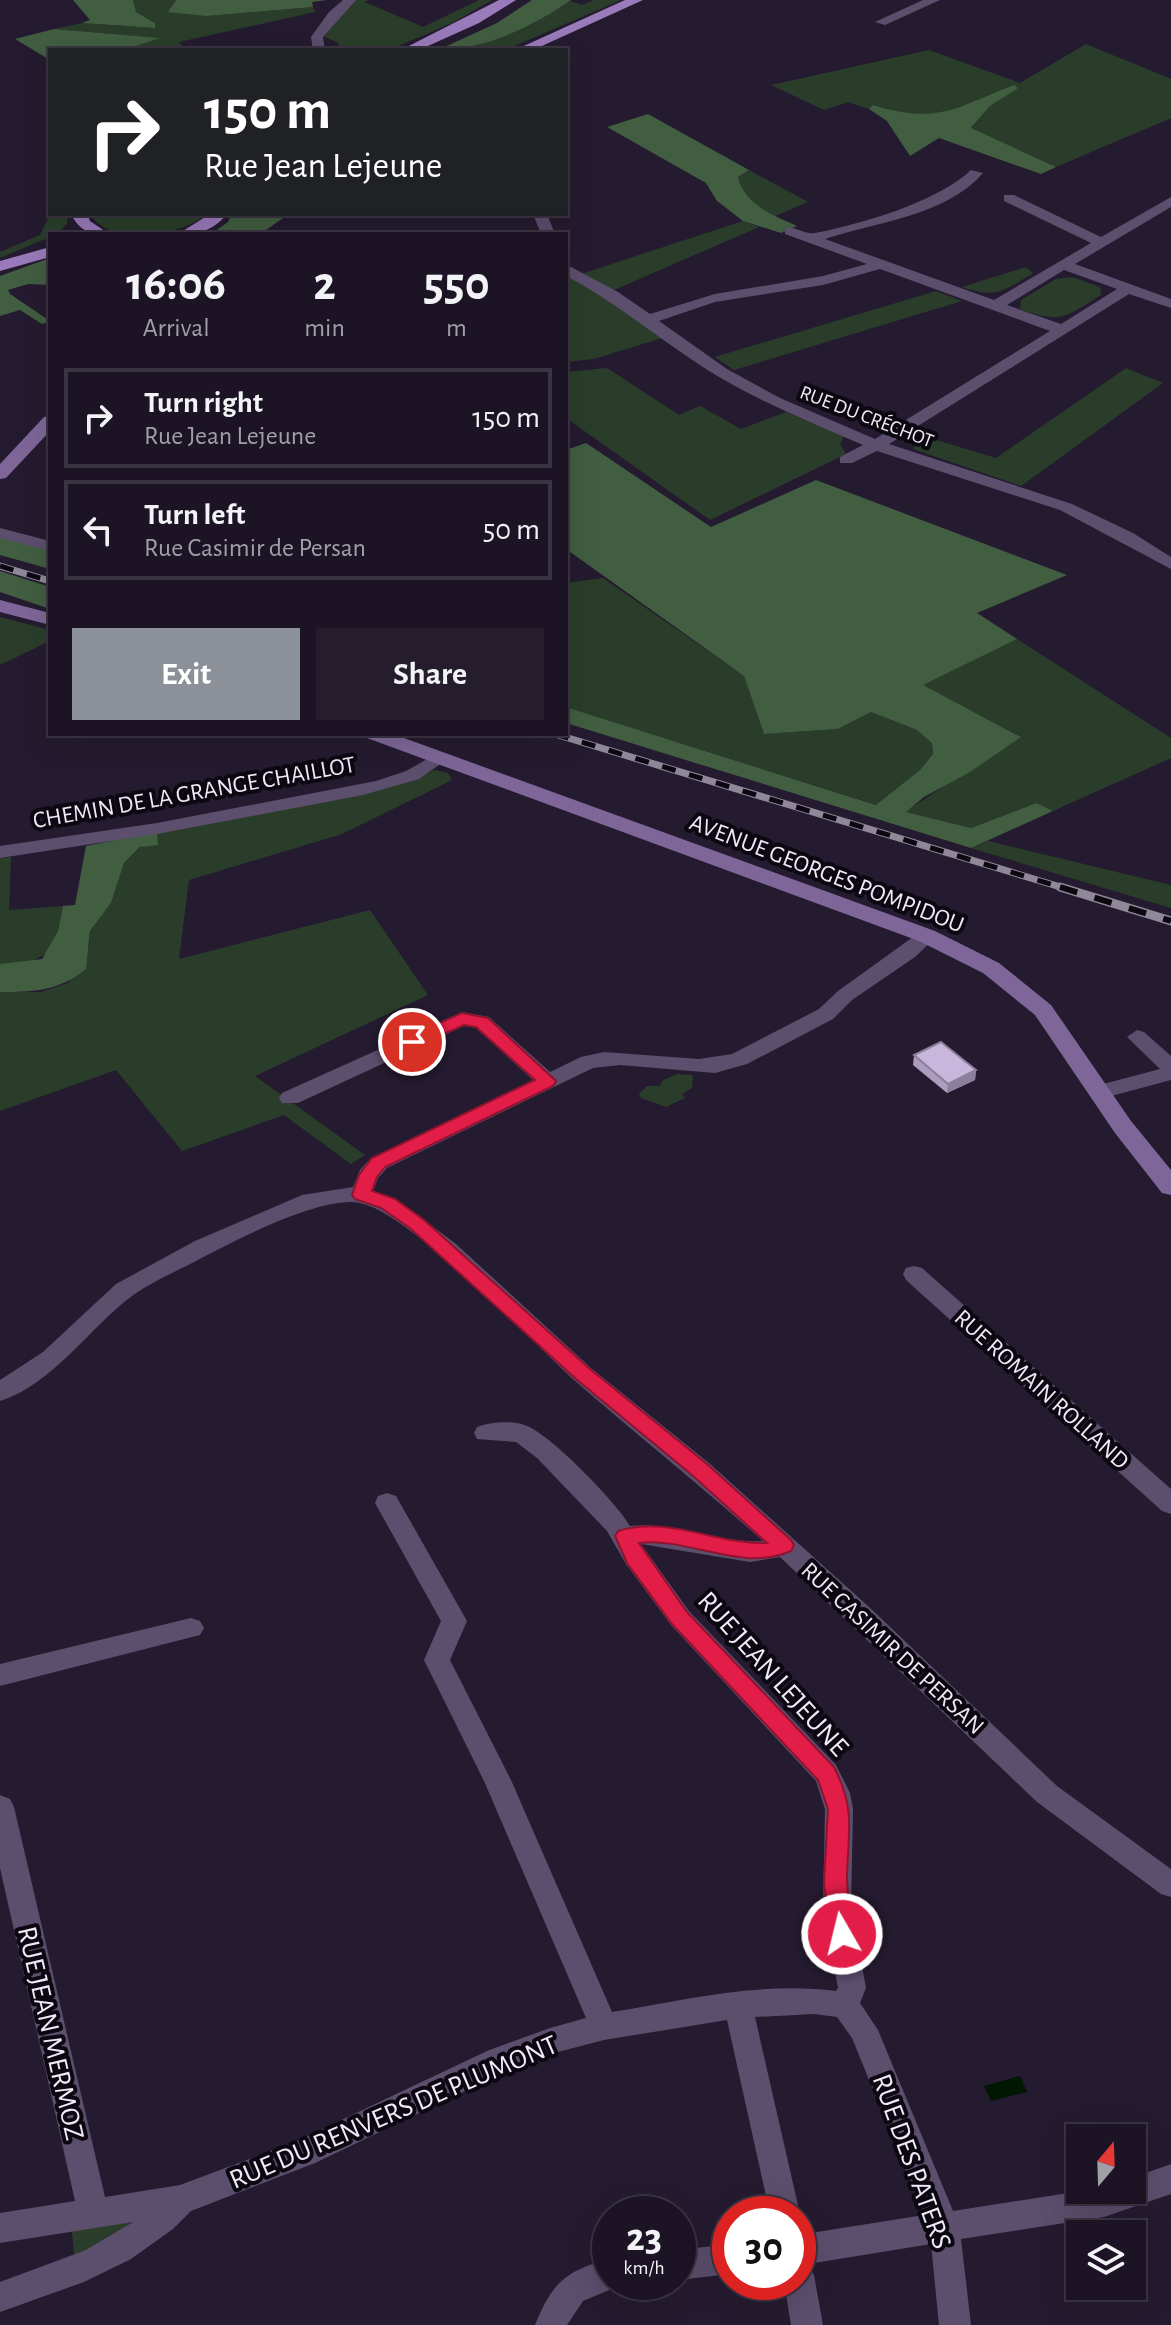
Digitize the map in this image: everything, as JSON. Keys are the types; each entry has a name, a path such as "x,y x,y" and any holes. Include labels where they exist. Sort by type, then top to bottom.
{"main road":[{"path":"412,48 509,0"},
{"path":"527,48 636,0"},
{"path":"192,232 216,216"},
{"path":"76,222 97,232"},
{"path":"3,265 48,244"},
{"path":"3,265 48,253"},
{"path":"0,474 48,423"},
{"path":"0,606 48,618"},
{"name":"AVENUE GEORGES POMPIDOU","path":"380,736 927,936 979,960 1029,997 1056,1028 1171,1187"}],"street":[{"path":"319,48 317,37 333,15 350,0"},
{"path":"881,22 934,0"},
{"path":"813,238 937,200 974,176 987,186"},
{"path":"1009,198 1101,242"},
{"path":"994,306 1171,201"},
{"path":"790,231 1062,330"},
{"path":"649,319 713,298 824,279 865,270 880,263"},
{"path":"1063,265 1171,304"},
{"name":"RUE DU CRÉCHOT","path":"568,271 613,295 722,372 774,401 876,445 1066,507 1127,537 1171,564"},
{"path":"846,460 876,445 1128,288"},
{"path":"0,533 48,545"},
{"name":"CHEMIN DE LA GRANGE CHAILLOT","path":"0,852 128,835 343,793 405,777 440,758"},
{"path":"0,1392 51,1358 113,1298 138,1281 293,1206 327,1196 361,1195 368,1175 379,1163 588,1062 605,1058 702,1066 732,1062 825,1015 844,995 895,964 927,936"},
{"path":"290,1098 462,1019 482,1022 547,1081"},
{"path":"1137,1037 1171,1067"},
{"path":"1100,1092 1171,1073"},
{"name":"RUE CASIMIR DE PERSAN","path":"361,1195 388,1204 418,1224 583,1374 700,1470 784,1545 1047,1794 1171,1885"},
{"name":"RUE ROMAIN ROLLAND","path":"914,1274 1171,1504"},
{"name":"RUE JEAN LEJEUNE","path":"486,1433 521,1433 569,1474 626,1536 635,1557 680,1618 826,1773 836,1793 840,1824 837,1908 852,1988 845,2005"},
{"path":"387,1503 454,1621 437,1660 497,1780 604,2027"},
{"path":"626,1536 655,1533 751,1552 770,1551 784,1545"},
{"path":"0,1675 191,1628"},
{"name":"RUE JEAN MERMOZ","path":"0,1807 93,2212"},
{"name":"RUE DU RENVERS DE PLUMONT","path":"0,2228 180,2200 304,2153 497,2061 550,2041 604,2027 738,2005 831,2001 845,2005"},
{"path":"738,2005 781,2196"},
{"name":"RUE DES PATERS","path":"845,2005 863,2030 942,2226 949,2254 955,2325"},
{"path":"816,2247 1104,2202 1171,2179"},
{"name":"RUE DU RENVERS DE PLUMONT","path":"0,2297 67,2275 137,2239 161,2222 180,2200"},
{"path":"551,2325 563,2297 572,2287 592,2280"},
{"path":"802,2300 807,2325"}],"shaded area":[{"path":"73,0 133,0 136,12 155,23 155,28 82,23 90,20"},
{"path":"133,0 176,0 174,2 207,16 313,7 315,12 179,42 184,48 130,48 158,38 54,29 82,23 155,28 155,23 136,12"},
{"path":"176,0 327,0 312,2 313,7 207,16 168,12"},
{"path":"354,0 368,0 365,2 423,27 479,0 492,0 452,23 394,48 340,48 338,43 324,36"},
{"path":"532,0 571,0 508,35 473,46 442,48 497,23"},
{"path":"594,0 621,0 510,48 470,48 532,24 570,1 582,5"},
{"path":"54,29 160,38 130,48 48,48 48,59 15,39"},
{"path":"1086,44 1171,79 1171,118 1056,167 971,129 990,106 1017,88 931,116 913,116 873,105 869,109 848,102 824,110 771,85 929,50 1020,83"},
{"path":"1014,85 1018,88 990,106 971,128 1056,167 1041,174 939,138 910,156 887,121 869,109 873,105 914,114 930,114 960,107"},
{"path":"648,114 749,170 738,177 753,202 797,226 781,233 743,221 717,201 706,183 607,127"},
{"path":"749,170 808,202 775,216 757,205 744,191 738,177"},
{"path":"49,216 68,216 67,224 59,232 48,232 48,238 0,258 0,252 40,235"},
{"path":"93,216 204,216 196,222 164,232 117,232 99,224"},
{"path":"231,216 286,216 263,232 214,232"},
{"path":"743,221 759,227 614,290 578,275"},
{"path":"48,259 48,285 28,284 8,290 48,322 42,324 20,310 0,316 0,276"},
{"path":"1026,267 1033,273 999,291 992,293 962,287"},
{"path":"568,273 665,337 594,359 568,362"},
{"path":"1072,277 1100,287 1101,295 1063,316 1045,316 1020,309 1021,300 1056,279"},
{"path":"936,291 962,301 734,370 715,357"},
{"path":"607,368 679,415 700,406 741,429 786,412 844,436 840,444 846,454 710,520 568,419 568,372"},
{"path":"1126,368 1163,383 1021,486 913,449 915,444 909,436 916,434 996,458"},
{"path":"586,443 711,527 816,480 1067,575 977,613 1017,639 923,685 1021,737 970,772 924,797 906,812 971,828 1036,803 1053,811 971,848 568,724 568,708 876,805 920,770 933,754 932,743 917,730 871,712 838,729 764,734 744,676 568,550 568,449"},
{"path":"0,536 48,549 48,568 0,555"},
{"path":"0,571 48,586 48,608 0,592"},
{"path":"603,578 744,676 764,734 838,729 871,712 917,730 932,743 933,754 920,770 877,805 568,708 568,583"},
{"path":"0,617 48,629 48,642 0,665"},
{"path":"1017,639 1171,738 1171,758 1053,811 1035,803 971,828 905,812 1020,736 922,685"},
{"path":"435,770 448,773 452,780 342,834 189,880 179,959 370,910 428,995 255,1076 365,1155 351,1164 284,1115 182,1151 116,1070 0,1111 0,992 41,992 68,983 89,947 90,931 111,903 124,863 157,832 392,783"},
{"path":"157,832 158,845 140,847 124,863 111,903 90,931 86,969 66,982 46,989 0,992 0,964 42,959 58,931 63,906 75,905 86,846"},
{"path":"988,841 1171,885 1171,908 971,848"},
{"path":"11,857 9,910 63,906 57,934 46,952 29,961 0,964 0,858"},
{"path":"678,1074 693,1075 692,1088 682,1094 685,1098 666,1107 641,1098 639,1094 647,1086 660,1086 663,1080"},
{"path":"1020,2076 1027,2092 991,2101 984,2086"},
{"path":"127,2220 131,2223 75,2262 71,2223"}],"building":[{"path":"941,1042 976,1070 948,1084 914,1055"}],"railway":[{"path":"0,566 48,580"},
{"path":"562,736 1067,889"},
{"path":"1060,887 1171,921"}],"route":[{"path":"412,1042 462,1019 482,1022 547,1081 379,1163 368,1175 361,1195 388,1204 418,1224 583,1374 700,1470 784,1545 770,1551 751,1552 655,1533 626,1536 635,1557 680,1618 826,1773 836,1793 839,1809 835,1882 842,1934"}]}
